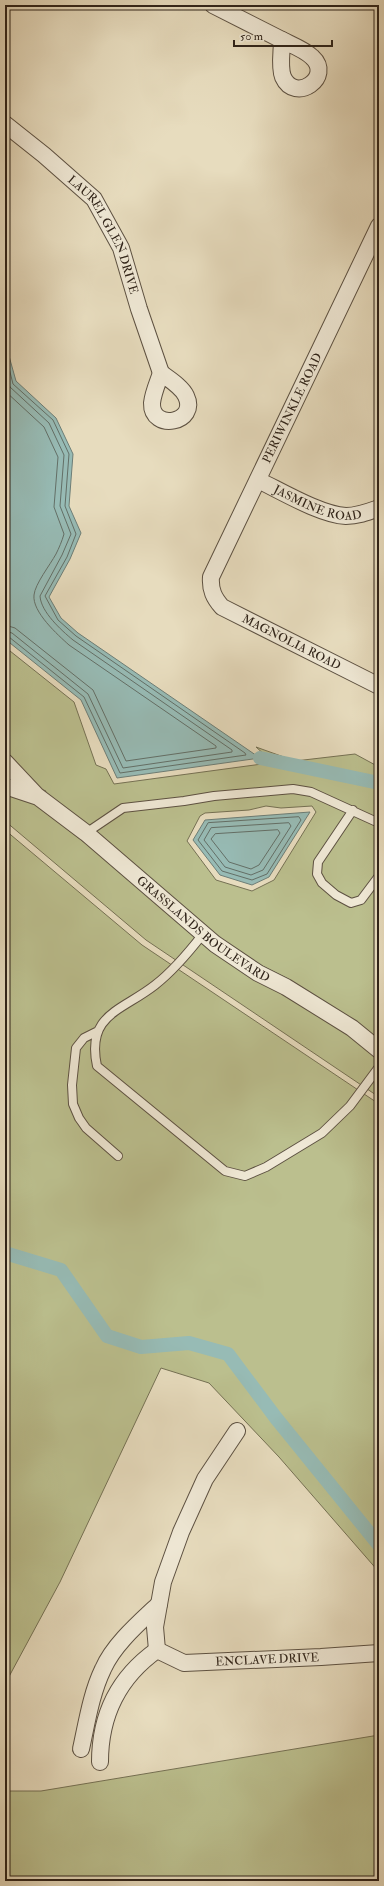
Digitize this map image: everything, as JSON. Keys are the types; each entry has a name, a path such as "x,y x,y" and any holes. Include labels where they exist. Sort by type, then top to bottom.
{"street":[{"path":"213,5 282,40"},
{"name":"LAUREL GLEN DRIVE","path":"5,124 44,155 94,199 121,248 139,309 161,373"},
{"name":"PERIWINKLE ROAD","path":"212,591 211,577 379,226"},
{"name":"JASMINE ROAD","path":"258,480 311,506 337,514 358,515 379,508"},
{"name":"MAGNOLIA ROAD","path":"212,591 216,601 222,607 379,686"},
{"name":"GRASSLANDS BOULEVARD","path":"5,762 37,796 86,833 215,944 258,972 286,987 352,1028 379,1050"},
{"name":"GRASSLANDS BOULEVARD","path":"5,786 37,796"},
{"path":"100,1762 100,1749 104,1723 113,1698 128,1676 146,1658 157,1650 155,1627 163,1582 184,1525 205,1480 237,1431"},
{"path":"81,1749 94,1691 103,1667 132,1630 159,1604"},
{"name":"ENCLAVE DRIVE","path":"157,1650 184,1663 321,1657 379,1652"}],"lane":[{"path":"86,833 123,808 184,802 214,796 293,789 311,792 379,823"},
{"path":"353,810 318,862 317,874 322,883 336,895 351,903 361,900 379,876"},
{"path":"118,1156 86,1128 79,1118 73,1104 72,1085 76,1048 84,1038 96,1032 109,1015 156,985 186,955 203,934"},
{"path":"96,1032 94,1050 97,1066 225,1171 245,1176 266,1167 322,1133 350,1106 379,1067"}],"green space":[{"path":"5,647 74,702 96,765 106,769 114,784 262,764 266,760 266,756 256,747 295,761 355,754 379,767 379,1041 290,980 262,966 219,938 90,827 45,793 46,791 41,789 5,752","holes":["266,806 281,808 312,806 316,812 274,880 252,891 216,880 187,841 200,816 205,813 249,810"]},
{"path":"5,794 33,803 282,993 347,1034 379,1060 379,1097 146,940 5,821"},
{"path":"5,830 142,945 379,1104 379,1572 279,1457 209,1383 161,1368 60,1582 5,1684"},
{"path":"379,1735 379,1881 5,1881 5,1791 41,1791"}],"water":[{"path":"5,307 7,310 9,356 16,381 56,418 73,454 69,506 81,533 70,559 49,597 61,618 78,633 260,758 117,778 81,700 5,639"},
{"path":"310,812 269,877 252,885 220,875 193,840 205,820"}],"waterway":[{"path":"260,758 379,783"},
{"path":"5,1253 61,1270 107,1336 141,1347 189,1343 228,1354 276,1418 379,1545"}]}
